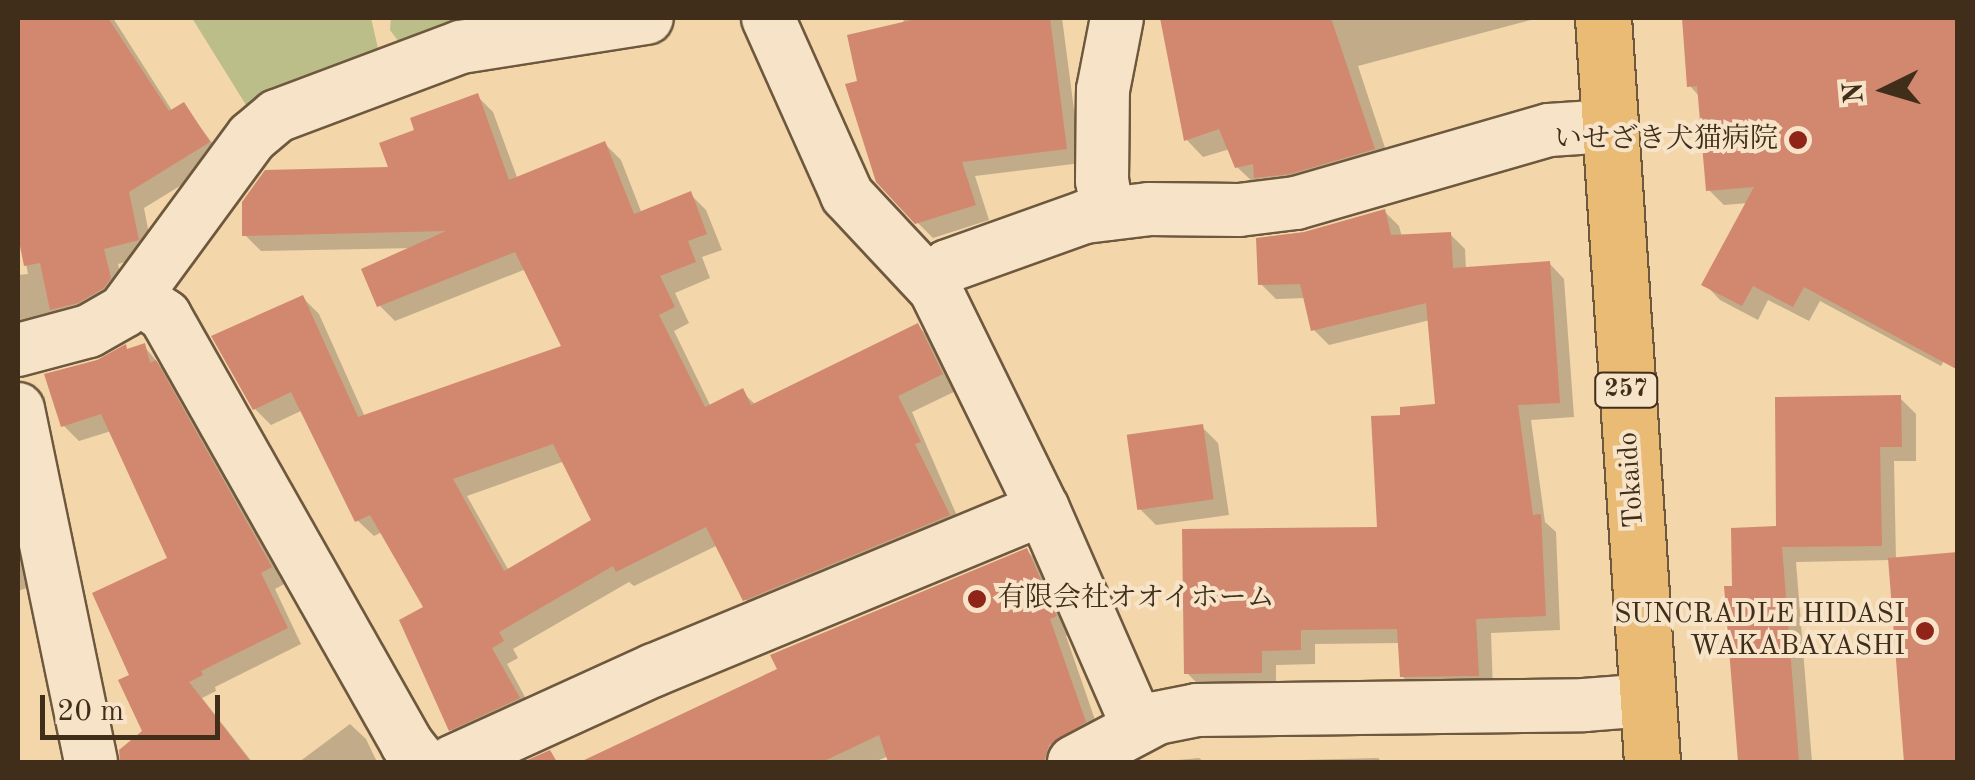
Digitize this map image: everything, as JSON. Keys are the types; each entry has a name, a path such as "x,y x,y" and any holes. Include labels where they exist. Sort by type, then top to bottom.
{"highway":[{"name":"Tokaido","path":"1602,18 1652,762"}],"street":[{"path":"18,350 90,331 124,311 252,137 277,116 461,47 647,18"},
{"path":"768,18 847,195 930,283 1043,510 1121,697 1138,726"},
{"path":"1108,214 1102,181 1103,90 1117,18"},
{"path":"930,283 948,266 1054,226 1108,214 1296,203 1549,130 1608,126"},
{"path":"138,297 165,316 397,727 421,762"},
{"path":"18,409 91,762"},
{"path":"452,762 654,670 1043,510"},
{"path":"1074,762 1138,726 1197,710 1584,705 1647,700"}],"green space":[{"path":"192,18 371,18 380,57 251,113"},
{"path":"391,18 515,18 413,43 399,42 390,30"}],"building":[{"path":"18,18 108,18 169,111 184,102 210,142 129,192 139,240 104,249 111,278 104,288 78,303 50,310 40,263 24,266 18,236"},
{"path":"920,18 1050,18 1067,149 962,162 976,205 915,224 876,182 845,84 857,81 847,35"},
{"path":"1160,18 1331,18 1375,149 1290,174 1254,178 1253,164 1235,168 1219,129 1184,141"},
{"path":"1682,18 1958,18 1958,370 1804,287 1793,307 1753,286 1742,306 1701,285 1754,187 1706,191 1697,86 1687,87"},
{"path":"478,93 509,180 605,141 634,214 691,191 707,234 688,241 696,262 660,276 675,307 659,315 705,407 743,388 751,405 918,323 943,374 898,396 921,442 915,444 950,515 743,601 706,527 616,572 613,566 499,632 504,641 492,648 520,698 449,731 399,620 423,607 370,515 355,522 291,392 253,410 211,336 303,295 358,417 561,346 515,252 377,307 361,269 446,231 242,236 242,202 265,170 388,167 379,143 414,130 410,118","holes":["553,444 591,520 504,571 453,479"]},
{"path":"1385,209 1391,235 1451,232 1453,268 1550,261 1560,403 1518,405 1533,515 1541,514 1546,616 1476,619 1479,676 1400,677 1397,629 1301,630 1301,650 1262,651 1262,673 1184,674 1182,529 1377,527 1371,416 1400,415 1400,407 1435,404 1426,303 1311,331 1300,284 1258,285 1256,238 1304,232"},
{"path":"145,343 150,363 156,360 272,567 261,573 288,628 201,671 203,675 189,682 251,762 120,762 119,750 142,731 118,680 129,675 92,593 167,558 101,414 61,427 44,374 97,360 126,344 127,349"},
{"path":"1901,395 1902,447 1880,447 1882,546 1782,547 1799,762 1738,762 1724,586 1732,586 1731,528 1776,526 1775,397"},
{"path":"1203,424 1214,499 1137,510 1127,435"},
{"path":"1027,548 1057,616 1050,619 1086,722 1049,745 1044,762 888,762 879,735 822,762 580,762 777,669 770,655"},
{"name":"SUNCRADLE HIDASI WAKABAYASHI","path":"1958,552 1958,762 1904,762 1888,558"},
{"path":"550,750 557,762 523,762"}],"place":[{"name":"いせざき犬猫病院","path":"1798,140"},
{"name":"有限会社オオイホーム","path":"977,599"},
{"name":"SUNCRADLE HIDASI WAKABAYASHI","path":"1925,631"}]}
